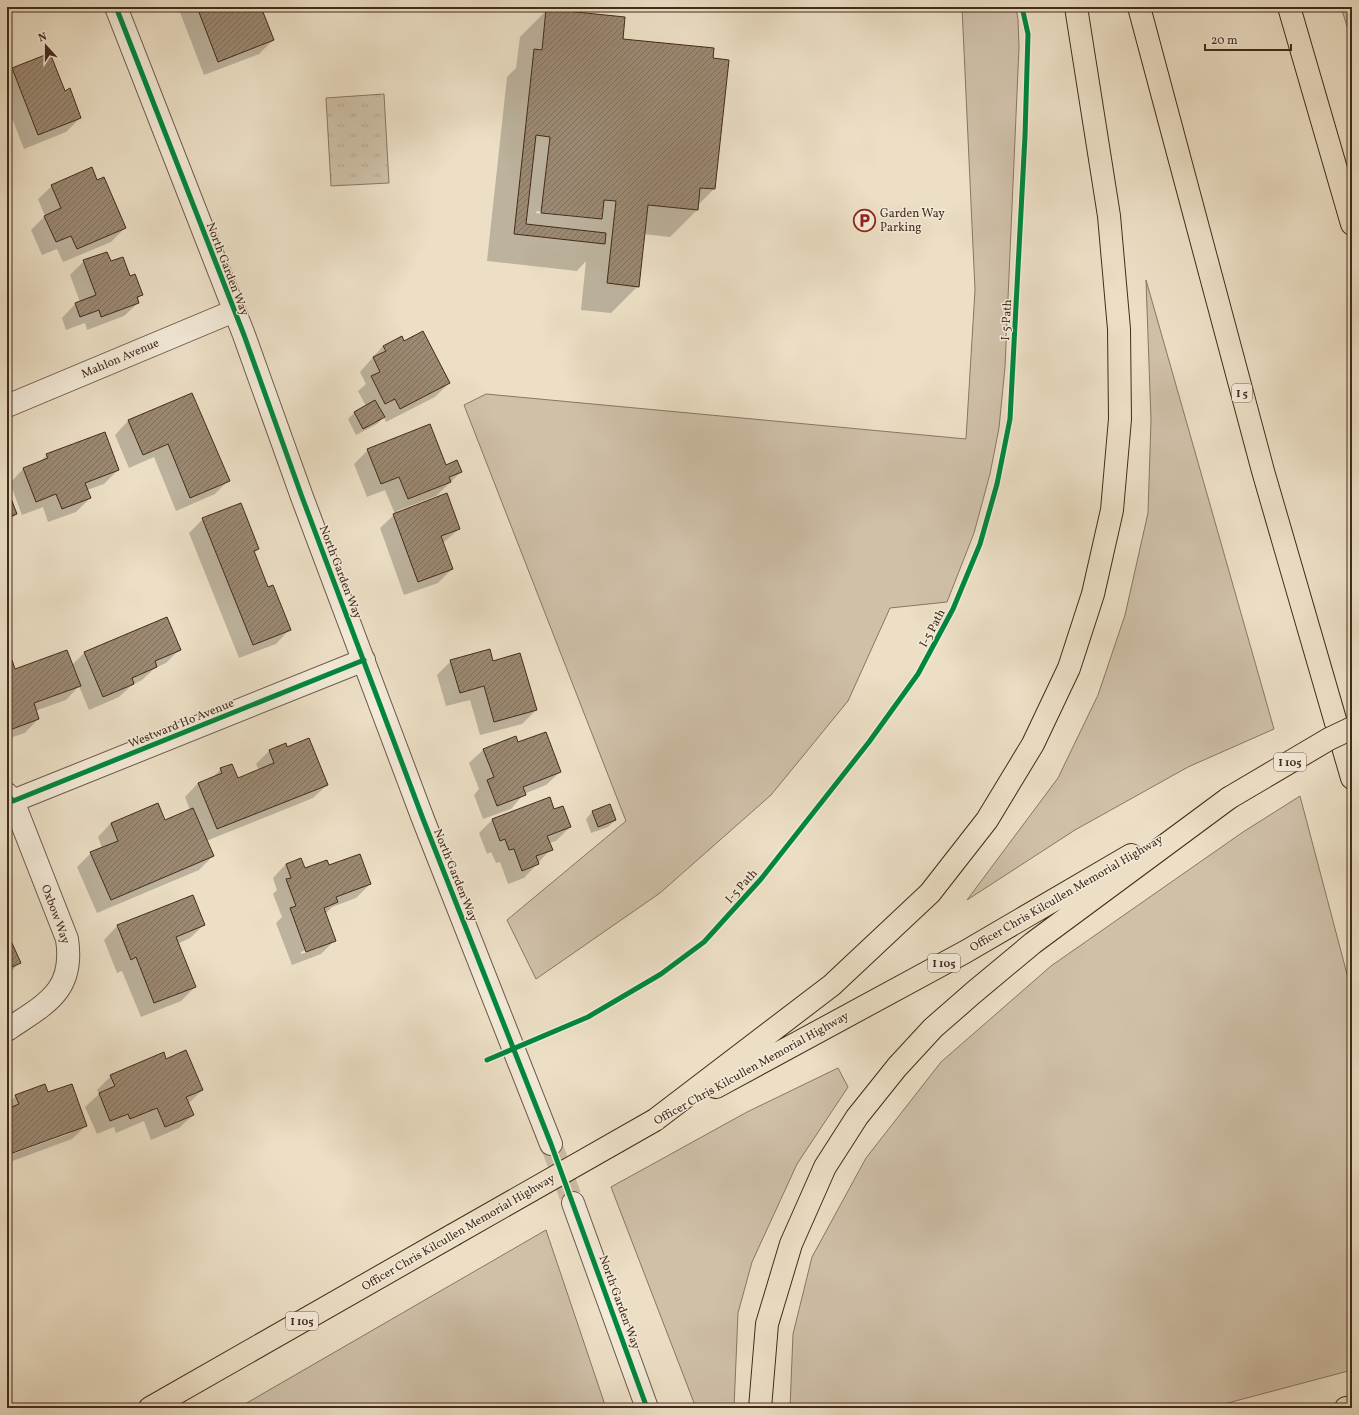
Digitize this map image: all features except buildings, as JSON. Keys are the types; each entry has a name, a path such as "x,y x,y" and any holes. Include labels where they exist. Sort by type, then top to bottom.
{"highway":[{"path":"655,1120 832,984 930,893 987,820 1033,744 1069,668 1093,594 1112,510 1120,419 1119,329 1109,216 1076,7"},
{"name":"I 5","path":"1139,7 1263,471 1352,778"},
{"path":"1289,7 1352,224"},
{"name":"Officer Chris Kilcullen Memorial Highway","path":"150,1408 655,1120 965,952 1329,739 1352,728"},
{"path":"760,1408 767,1324 791,1244 825,1167 857,1117 897,1067 933,1028 973,993 1033,942 1229,798"},
{"path":"1346,1408 1352,1407"}],"street":[{"name":"North Garden Way","path":"116,7 234,311 423,819 551,1144"},
{"name":"Mahlon Avenue","path":"7,406 234,311"},
{"name":"Westward Ho Avenue","path":"10,797 364,660"},
{"name":"Oxbow Way","path":"7,1030 43,1005 56,993 64,981 68,968 69,954 67,939 10,797"},
{"name":"North Garden Way","path":"573,1203 647,1408"}],"green space":[{"path":"962,7 1016,7 1019,47 1005,367 999,428 990,474 974,533 947,602 890,608 848,701 771,795 660,893 536,979 507,920 626,821 464,405 486,394 966,439 975,290"},
{"path":"1341,7 1352,7 1352,42"},
{"path":"384,94 389,183 331,186 326,98"},
{"path":"1146,280 1274,729 1188,767 1075,830 967,900 1058,778 1098,695 1125,615 1148,513 1151,420"},
{"path":"1300,796 1352,993 1352,1370 1209,1408 790,1408 793,1334 812,1257 866,1158 941,1062 1051,966 1243,832"},
{"path":"838,1068 848,1087 797,1164 752,1262 738,1313 734,1408 696,1408 611,1187 747,1112"},
{"path":"546,1230 606,1408 238,1408"}],"tunnel":[{"path":"551,1144 573,1203"}],"cycle path":[{"path":"116,7 244,335 302,497 423,819 551,1144 647,1408"},
{"name":"I-5 Path","path":"487,1060 588,1017 661,974 704,942 761,879 869,742 918,674 953,609 980,544 997,484 1010,419 1025,136 1028,34 1022,7"},
{"path":"7,794 13,801 364,660"}],"place":[{"name":"Garden Way Parking","path":"865,220"}]}
